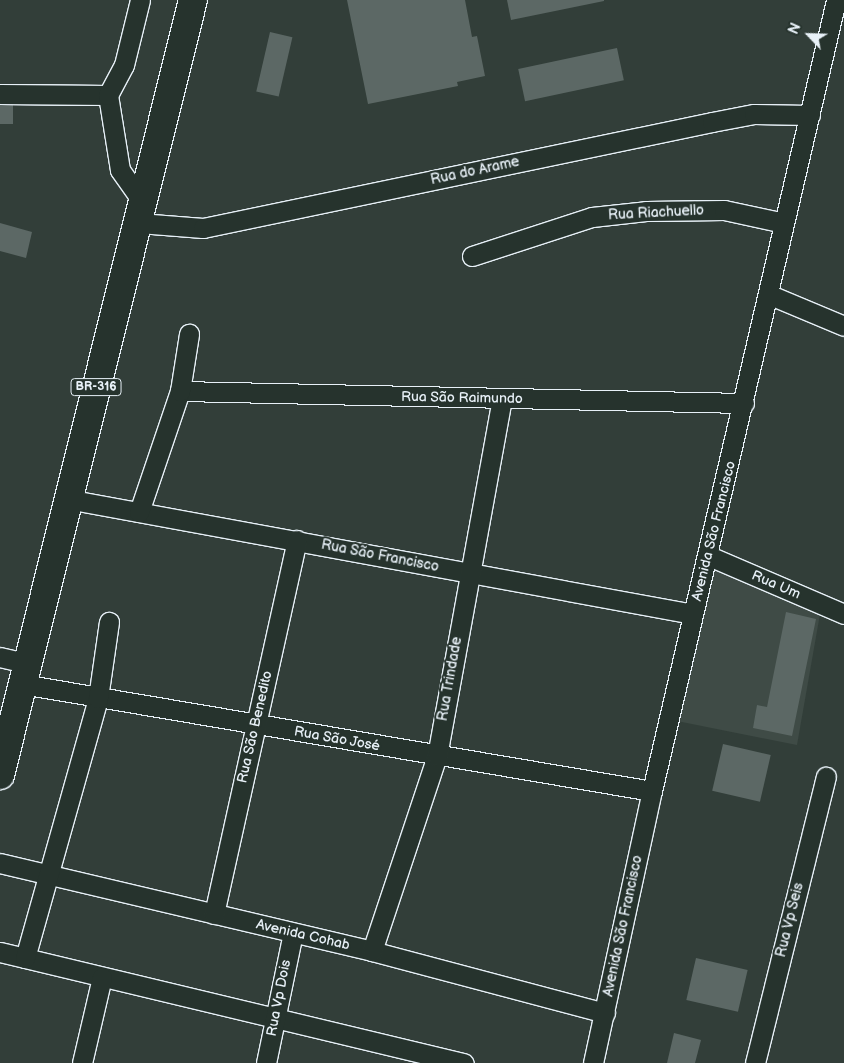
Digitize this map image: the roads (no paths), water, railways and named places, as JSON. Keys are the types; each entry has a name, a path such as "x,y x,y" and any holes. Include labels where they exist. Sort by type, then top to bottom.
{"highway":[{"name":"BR-316","path":"0,775 67,499 142,213 193,0"}],"street":[{"path":"140,0 124,65 108,95 120,170 142,213"},
{"name":"Avenida São Francisco","path":"593,1063 652,791 770,295 784,223 836,0"},
{"path":"0,94 108,95"},
{"name":"Rua do Arame","path":"142,213 203,228 754,114 810,115"},
{"name":"Rua Riachuello","path":"472,256 592,217 637,212 724,210 784,223"},
{"path":"770,295 844,326"},
{"path":"139,512 180,391 189,334"},
{"name":"Rua São Raimundo","path":"180,391 744,403"},
{"name":"Rua Trindade","path":"372,951 436,756 502,399"},
{"name":"Rua São Francisco","path":"67,499 694,614"},
{"name":"Rua São Benedito","path":"214,914 297,540"},
{"name":"Rua Um","path":"709,556 844,614"},
{"path":"25,958 46,875 98,698 109,622"},
{"name":"Rua São José","path":"0,657 24,673 98,698 652,791"},
{"name":"Rua Vp Seis","path":"755,1063 826,777"},
{"name":"Avenida Cohab","path":"0,863 372,951 605,1013"},
{"name":"Rua Vp Dois","path":"266,1063 293,932"},
{"path":"0,952 275,1018 431,1059 464,1063"},
{"path":"82,1063 102,977"}]}
